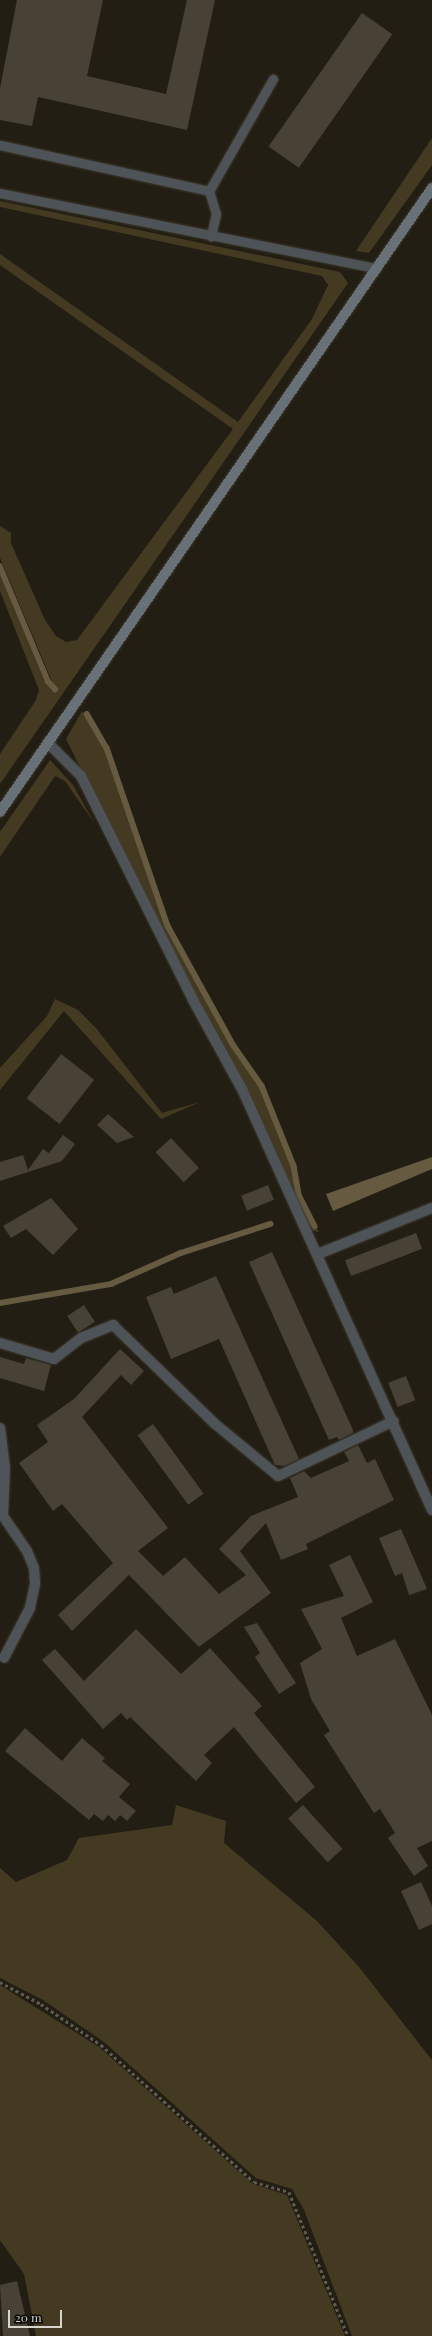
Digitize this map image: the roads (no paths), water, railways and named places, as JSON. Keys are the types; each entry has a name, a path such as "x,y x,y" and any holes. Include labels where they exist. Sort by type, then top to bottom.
{"main road":[{"path":"0,812 432,188"}],"street":[{"path":"48,743 82,776 194,1000 242,1088 394,1421 429,1493 432,1510"},
{"path":"318,1254 432,1208"},
{"path":"0,1343 54,1359 81,1338 113,1325 214,1423 278,1476 394,1421"},
{"path":"0,1428 5,1468 1,1498 3,1516 27,1551 34,1568 35,1584 30,1608 4,1658"}],"lane":[{"path":"211,236 216,214 209,191 273,79"},
{"path":"0,145 209,191"},
{"path":"0,193 377,268"}],"waterway":[{"path":"0,566 48,681 55,689"},
{"path":"87,714 107,748 168,926 234,1046 262,1086 294,1166 299,1195 315,1226"},
{"path":"0,1303 111,1284 181,1253 270,1224"}]}
